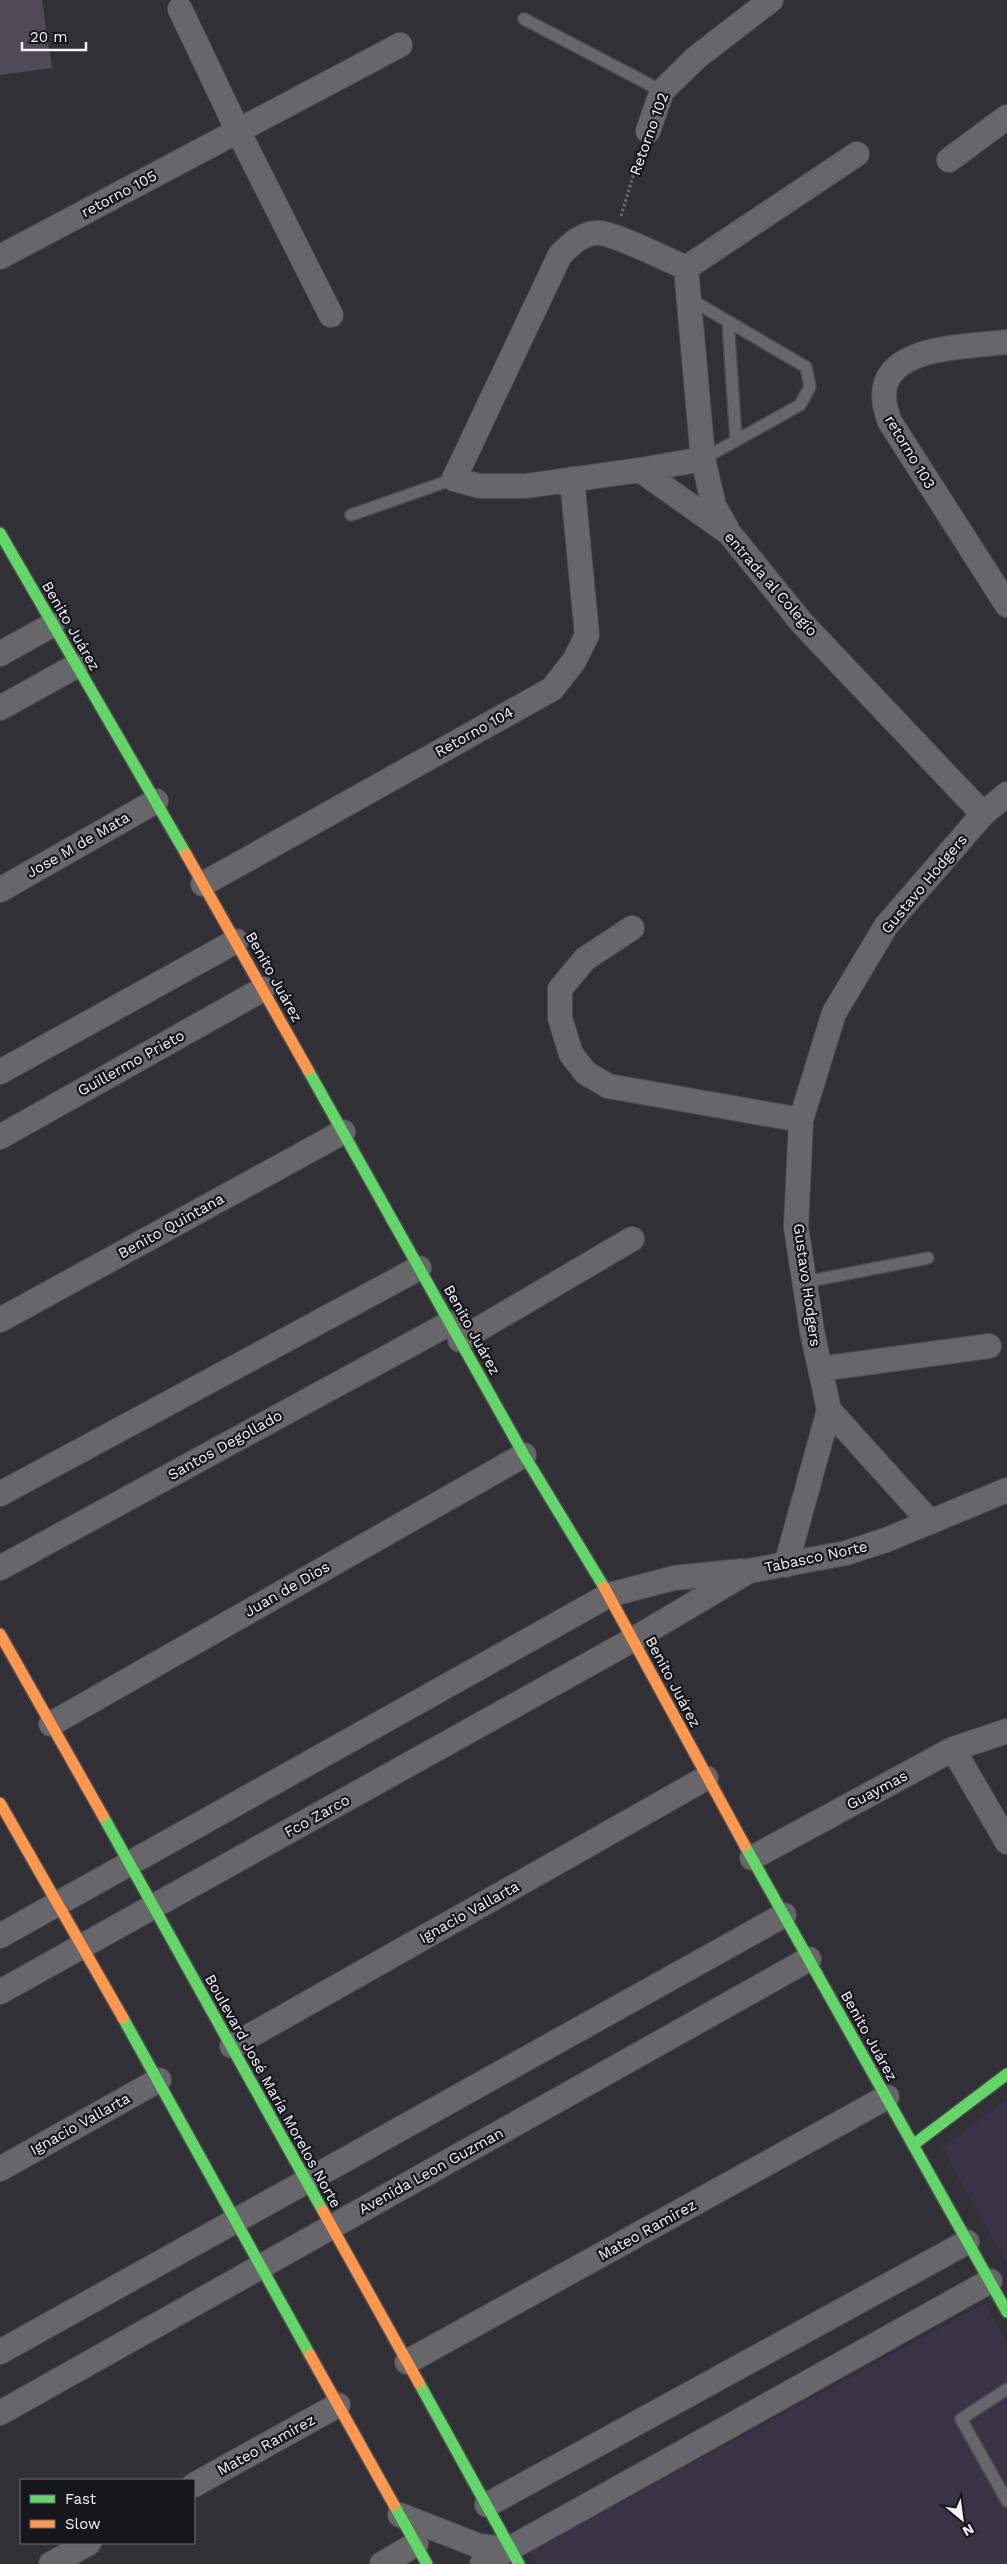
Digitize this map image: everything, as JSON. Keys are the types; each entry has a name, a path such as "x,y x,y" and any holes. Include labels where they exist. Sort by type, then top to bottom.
{"street":[{"name":"Retorno 102","path":"648,131 662,90 697,56 771,0"},
{"path":"178,5 238,131 331,315"},
{"name":"retorno 105","path":"0,257 400,45"},
{"path":"949,160 1007,117"},
{"path":"686,268 857,154"},
{"path":"686,268 599,233 583,237 571,244 560,256 454,479 480,486 526,486 703,459"},
{"path":"686,268 703,459 714,506 729,533"},
{"name":"retorno 103","path":"1007,342 920,353 896,366 884,385 883,404 890,422 1007,605"},
{"name":"entrada al Colegio","path":"640,470 729,533 802,623 983,814"},
{"name":"Retorno 104","path":"203,884 552,689 574,661 587,635 572,479"},
{"name":"Benito Juárez","path":"0,533 236,940 524,1455 609,1595 706,1778 1007,2312"},
{"path":"0,654 52,625"},
{"path":"0,708 76,666"},
{"name":"Gustavo Hodgers","path":"786,1565 828,1410 796,1227 801,1120 834,1013 886,926 983,814 1007,794"},
{"name":"Jose M de Mata","path":"0,890 156,801"},
{"path":"632,928 585,959 560,989 560,1018 572,1054 586,1074 608,1086 801,1120"},
{"path":"0,1072 236,940"},
{"name":"Guillermo Prieto","path":"0,1137 263,989"},
{"name":"Benito Quintana","path":"0,1320 343,1132"},
{"name":"Santos Degollado","path":"0,1568 632,1239"},
{"path":"0,1494 420,1268"},
{"path":"820,1369 989,1346"},
{"path":"828,1410 930,1522"},
{"name":"Juan de Dios","path":"50,1724 524,1455"},
{"name":"Tabasco Norte","path":"634,1640 749,1571 846,1553 930,1522 1007,1490"},
{"path":"0,1936 609,1595 674,1578 749,1571"},
{"name":"Boulevard José María Morelos Norte","path":"0,1634 232,2046 515,2556"},
{"name":"Fco Zarco","path":"0,1992 634,1640"},
{"name":"Guaymas","path":"752,1858 953,1749 1007,1731"},
{"path":"953,1749 1007,1842"},
{"name":"Ignacio Vallarta","path":"232,2046 706,1778"},
{"path":"0,1803 159,2080 259,2266 422,2554 382,2564"},
{"path":"0,2352 784,1915"},
{"name":"Avenida Leon Guzman","path":"0,2413 808,1959"},
{"path":"913,2145 1007,2074"},
{"name":"Ignacio Vallarta","path":"0,2169 159,2080"},
{"name":"Mateo Ramirez","path":"407,2362 887,2097"},
{"path":"487,2505 967,2242"},
{"path":"482,2564 515,2556 990,2281"},
{"name":"Mateo Ramirez","path":"195,2484 338,2405"},
{"path":"400,2515 479,2546 515,2556"},
{"path":"51,2564 87,2544"}],"lane":[{"path":"524,19 662,90"},
{"path":"688,298 806,368 810,387 800,405 703,459"},
{"path":"728,321 736,441"},
{"path":"351,514 454,479"},
{"path":"805,1282 928,1258"},
{"path":"1007,2390 961,2419 1007,2501"}],"path":[{"name":"Retorno 102","path":"614,238 648,131"}],"shaded area":[{"path":"1007,2099 1007,2264 942,2148"},
{"path":"985,2303 1007,2344 1007,2564 537,2564 530,2552"}],"building":[{"path":"0,0 42,0 52,68 0,75"}],"traffic: fast":[{"path":"0,533 186,854"},
{"path":"308,1070 524,1455 604,1587"},
{"path":"103,1816 323,2211"},
{"path":"745,1846 1007,2312"},
{"path":"123,2018 310,2355"},
{"path":"913,2145 1007,2074"},
{"path":"419,2383 519,2564"},
{"path":"394,2505 427,2564"}],"traffic: slow":[{"path":"186,854 308,1070"},
{"path":"604,1587 745,1846"},
{"path":"0,1634 103,1816"},
{"path":"0,1803 123,2018"},
{"path":"323,2211 419,2383"},
{"path":"310,2355 394,2505"}]}
